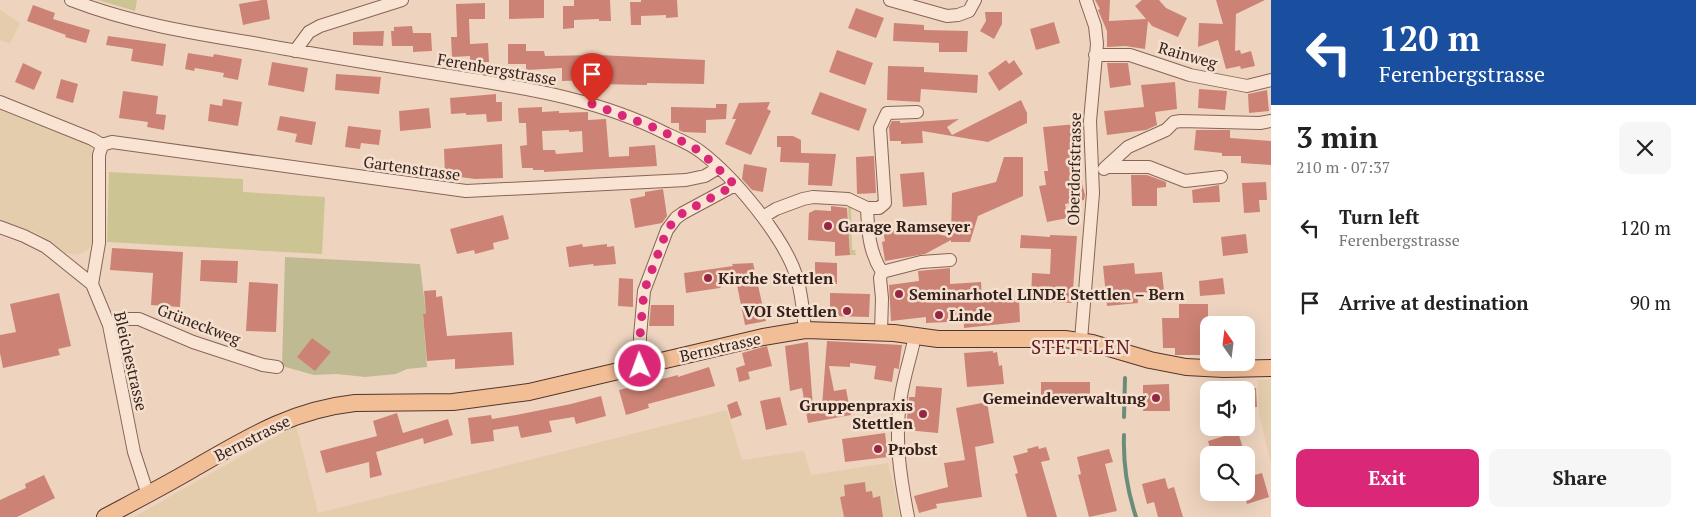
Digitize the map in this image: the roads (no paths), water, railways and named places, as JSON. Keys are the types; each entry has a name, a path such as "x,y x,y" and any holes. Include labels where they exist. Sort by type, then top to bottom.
{"main road":[{"name":"Bernstrasse","path":"105,517 272,425 292,417 326,408 370,402 453,402 529,392 763,336 805,330 881,332 938,340 1048,338 1081,340 1150,360 1186,367 1224,369 1271,368"}],"street":[{"name":"Ferenbergstrasse","path":"72,0 132,20 295,51 502,84 592,104 658,129 701,152 735,185 763,217 788,255 796,275 802,298 805,330"},
{"path":"295,51 309,32 320,26 402,0"},
{"path":"890,0 947,16 969,11 975,0"},
{"name":"Oberdorfstrasse","path":"1081,340 1090,231 1092,180 1090,121 1097,44 1095,26 1086,0"},
{"name":"Rainweg","path":"1095,55 1130,55 1190,75 1247,86 1271,80"},
{"name":"Gartenstrasse","path":"0,102 92,139 102,145 112,142 466,192 686,180 705,176 718,168"},
{"path":"763,217 776,209 813,197 848,199 867,208 879,208 885,203 880,128 887,113 917,112"},
{"path":"1092,180 1128,147 1166,130 1174,122 1260,123 1271,121"},
{"path":"92,284 99,243 98,165 102,145"},
{"path":"1106,167 1149,167 1185,180 1221,177"},
{"path":"640,366 640,336 644,291 667,230 676,218 683,213 735,185"},
{"path":"867,208 869,240 875,262 882,272"},
{"name":"Bleichestrasse","path":"0,227 46,247 92,284 109,325 134,452 148,495"},
{"path":"882,272 921,262 950,260"},
{"path":"881,332 882,298 880,278 882,272"},
{"name":"Grüneckweg","path":"109,325 125,318 139,319 192,342 263,365 277,367"},
{"path":"908,517 898,464 897,440 901,393 915,336"}],"waterway":[{"path":"1124,417 1125,378"},
{"path":"1124,435 1126,476 1136,517"}],"place":[{"name":"Garage Ramseyer","path":"828,226"},
{"name":"Kirche Stettlen","path":"708,278"},
{"name":"Seminarhotel LINDE Stettlen – Bern","path":"899,294"},
{"name":"VOI Stettlen","path":"847,311"},
{"name":"Linde","path":"939,315"},
{"name":"Gemeindeverwaltung","path":"1156,398"},
{"name":"Gruppenpraxis Stettlen","path":"923,414"},
{"name":"Probst","path":"878,449"}],"district":[{"name":"STETTLEN","path":"1081,346"}]}
